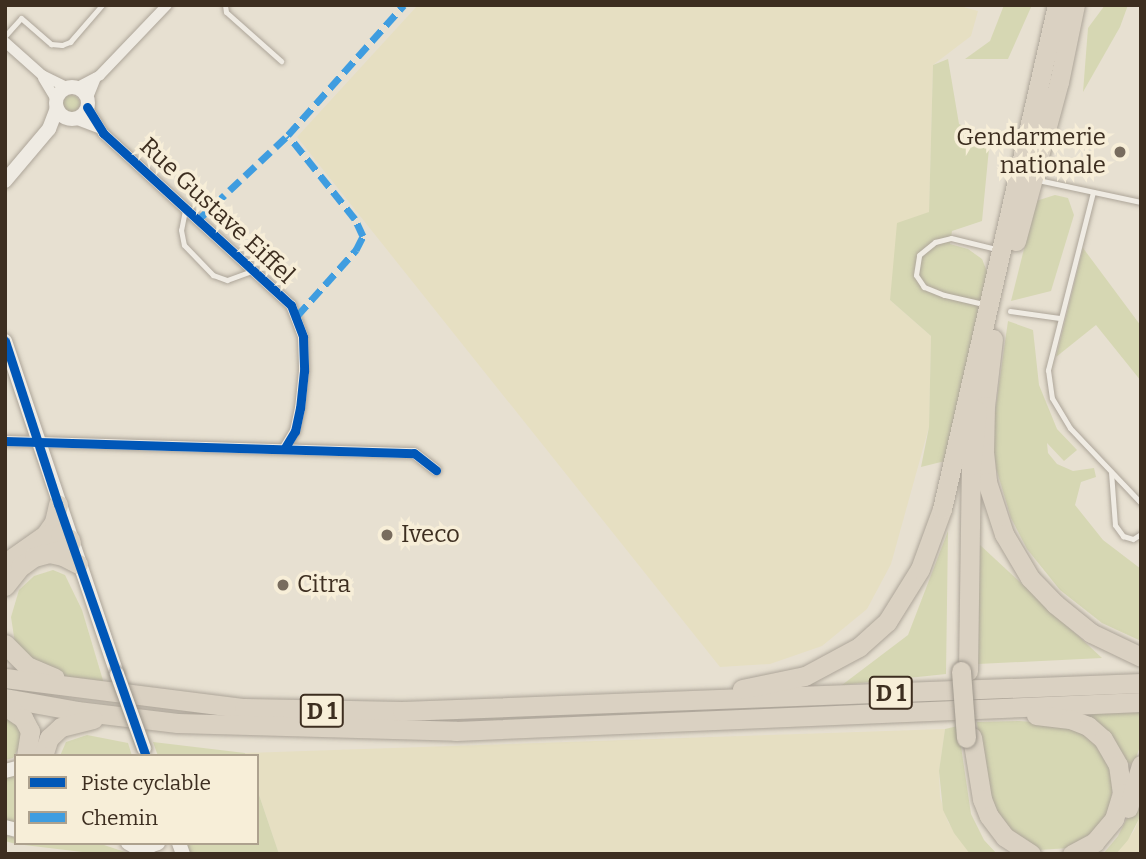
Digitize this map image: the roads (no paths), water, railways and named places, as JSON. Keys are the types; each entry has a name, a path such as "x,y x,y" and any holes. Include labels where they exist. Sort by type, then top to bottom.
{"highway":[{"path":"964,671 974,433 982,373 1026,178 1040,78 1057,5"},
{"path":"641,704 687,691 742,689 805,676 859,648 887,622 909,590 936,530 1002,251 1059,82 1075,5"},
{"path":"995,308 983,432 987,482 999,523 1020,563 1055,604 1091,633 1141,657"},
{"path":"983,334 965,466 958,568 964,671 977,807 994,835 1014,854"},
{"path":"5,586 20,567 47,544 58,504"},
{"path":"5,563 47,544 67,548 70,541"},
{"path":"47,544 79,564"},
{"path":"5,644 27,666 46,676 136,697"},
{"name":"D 1","path":"5,678 136,697 244,708 309,711 641,704 1141,683"},
{"name":"D 1","path":"5,698 112,715 233,727 472,730 1141,702"},
{"path":"5,706 23,718 30,731 26,754"},
{"path":"472,730 533,735 996,714 1070,719 1088,726 1103,739 1115,755 1122,783 1120,802 1109,827 1095,842 1072,854"},
{"path":"44,754 46,744 61,727 112,715"},
{"path":"969,738 982,799 989,816 1005,837 1031,854"},
{"path":"1091,854 1106,843 1120,826 1141,765"}],"street":[{"path":"64,112 59,94 96,78 167,5"},
{"path":"5,42 42,75 64,112 99,128"},
{"path":"42,75 72,88 87,103 99,128"},
{"path":"5,181 64,112 87,103 96,78"},
{"name":"Rue Gustave Eiffel","path":"99,128 290,305 303,337 300,408 295,431 284,449"},
{"path":"5,341 70,541 145,752"},
{"path":"5,442 415,453 436,470"}],"lane":[{"path":"5,36 21,18 51,44 62,45 70,42 102,5"},
{"path":"225,5 226,12 281,61"},
{"path":"1026,178 1141,202"},
{"path":"1093,192 1048,370 1052,398 1070,428 1141,503"},
{"path":"185,207 181,230 184,245 213,275 227,280 255,270"},
{"path":"1002,251 951,237 935,242 919,255 916,275 924,287 995,308 1060,318"},
{"path":"1111,472 1115,525 1123,536 1133,539 1141,534"}],"place":[{"name":"Gendarmerie nationale","path":"1120,152"},
{"name":"Iveco","path":"387,535"},
{"name":"Citra","path":"283,585"}]}
